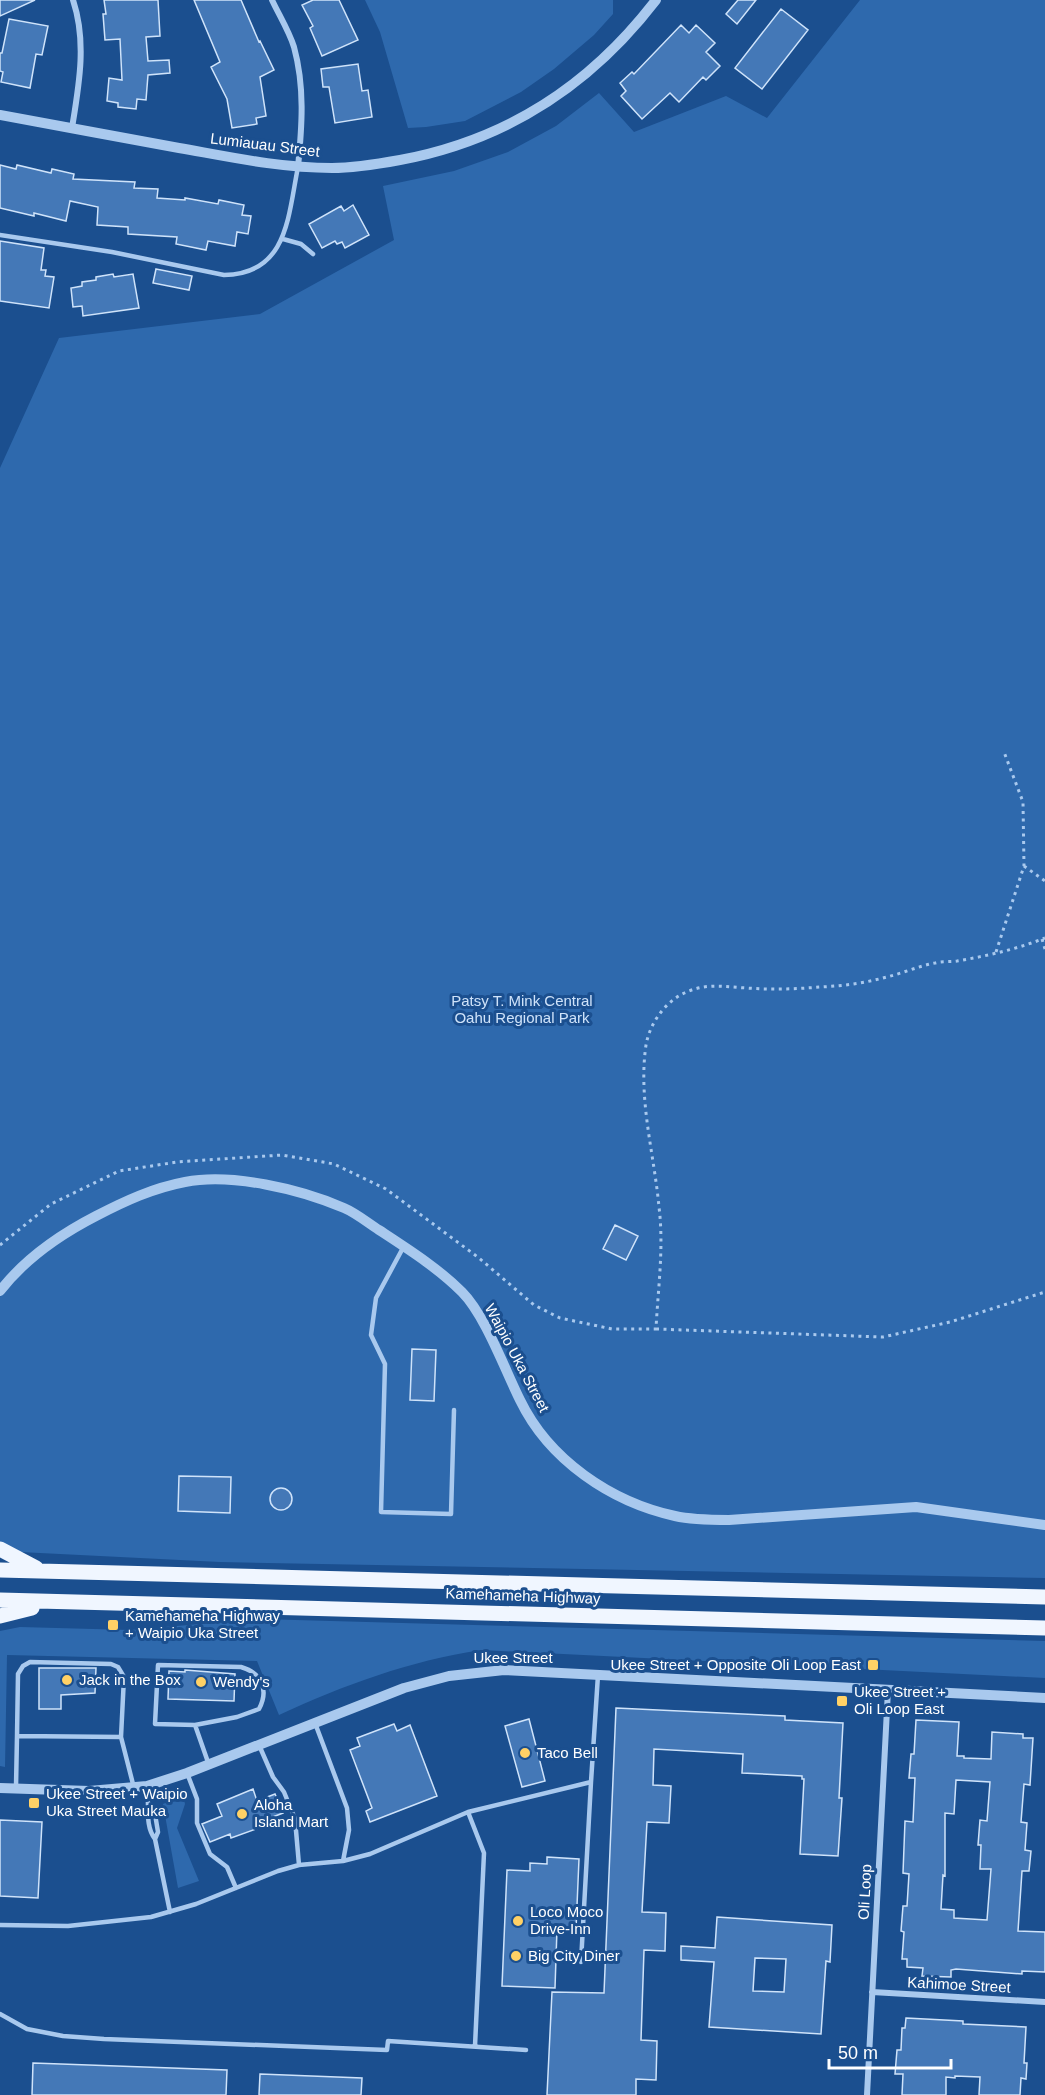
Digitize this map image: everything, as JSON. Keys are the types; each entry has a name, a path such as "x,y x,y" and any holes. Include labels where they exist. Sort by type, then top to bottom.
{"main road":[{"path":"0,1549 41,1570"},
{"name":"Kamehameha Highway","path":"0,1570 1045,1597"},
{"name":"Kamehameha Highway","path":"0,1600 1045,1628"},
{"path":"0,1616 28,1608 79,1602"}],"street":[{"path":"72,128 82,56 81,35 73,0"},
{"path":"272,0 293,44 300,73 303,98 298,167"},
{"name":"Lumiauau Street","path":"0,116 298,167 335,168 379,164 456,147 495,132 537,110 577,82 613,51 656,0"},
{"name":"Waipio Uka Street","path":"0,1291 39,1254 75,1227 147,1191 187,1182 229,1181 265,1184 346,1209 439,1270 465,1294 486,1328 522,1404 549,1444 587,1478 615,1494 675,1517 705,1520 916,1507 1045,1525"},
{"name":"Ukee Street","path":"0,1788 89,1791 147,1786 209,1765 404,1688 449,1676 504,1670 1045,1698"},
{"name":"Oli Loop","path":"867,2095 888,1690"},
{"name":"Kahimoe Street","path":"872,1992 1045,2002"}],"lane":[{"path":"0,235 112,252 224,275 239,275 261,266 283,239 298,167"},
{"path":"283,239 301,244 313,254"},
{"path":"404,1246 376,1298 371,1335 385,1364 381,1512 451,1514 454,1410"},
{"path":"16,1789 18,1674 23,1666 30,1662 111,1664 118,1667 124,1677 121,1737 134,1788"},
{"path":"158,1665 241,1667 251,1670 257,1676 264,1687 265,1698 259,1708 237,1717 195,1725 155,1724 158,1665"},
{"path":"581,1962 598,1675"},
{"path":"315,1723 347,1808 349,1830 343,1861"},
{"path":"195,1725 209,1765"},
{"path":"17,1736 121,1737"},
{"path":"259,1745 273,1777 284,1792 295,1819 299,1865"},
{"path":"187,1773 197,1799 197,1823 201,1834 210,1854 227,1867 236,1887"},
{"path":"0,1925 69,1926 151,1917 278,1871 299,1865 343,1861 370,1854 468,1812 591,1782"},
{"path":"147,1786 150,1833 155,1839 170,1912"},
{"path":"468,1812 484,1853 475,2046"},
{"path":"0,2014 27,2030 104,2039 387,2050 388,2041 526,2050"}],"path":[{"path":"996,952 1024,866 1023,802 1004,752"},
{"path":"1024,866 1045,881"},
{"path":"656,1329 657,1287 662,1248 659,1206 645,1112 644,1068 647,1042 653,1022 674,999 703,986 798,989 845,986 886,978 936,963 957,961 1017,948 1044,938 1045,949"},
{"path":"0,1245 51,1204 118,1171 177,1162 282,1155 334,1164 386,1189 479,1258 534,1305 560,1318 612,1329 884,1337 950,1322 1045,1292"}],"green space":[{"path":"365,0 613,0 613,14 594,35 554,69 521,92 465,121 408,128 380,32"},
{"name":"Patsy T. Mink Central Oahu Regional Park","path":"860,0 1045,0 1045,1578 220,1562 0,1551 0,468 59,338 260,314 394,240 383,186 454,171 508,152 556,126 599,93 634,132 726,96 767,118"},
{"path":"260,1619 1045,1641 1045,1678 481,1650 377,1675 279,1715 257,1661 7,1655 5,1767 0,1766 0,1631 20,1627 130,1630"},
{"path":"183,1796 185,1804 177,1828 199,1881 178,1888 163,1804"}],"building":[{"path":"0,0 35,0 0,16"},
{"path":"104,0 158,0 160,36 146,37 148,61 169,60 170,73 148,75 146,100 137,99 136,109 118,107 118,103 107,101 109,78 122,80 120,39 105,40"},
{"path":"194,0 241,0 274,70 260,77 266,116 256,118 257,124 232,128 227,99 211,67 220,62"},
{"path":"313,0 339,0 358,40 322,56 310,28 313,26 302,5"},
{"path":"738,0 756,0 737,24 726,14"},
{"path":"781,9 808,30 762,89 735,68"},
{"path":"9,19 48,26 42,55 36,54 30,88 1,82 3,72 0,71 0,53 2,53"},
{"path":"681,25 689,33 696,25 715,43 706,52 720,66 706,80 703,77 679,102 670,93 642,119 621,96 626,91 620,83 632,72 634,74"},
{"path":"358,64 362,91 368,90 372,117 335,123 329,87 323,87 321,69"},
{"path":"0,165 16,169 17,165 51,173 52,169 74,174 73,179 135,182 134,188 158,189 157,198 185,200 185,198 218,204 219,200 244,205 242,215 251,216 248,234 237,232 235,246 208,241 206,250 176,244 177,237 128,234 128,227 97,225 98,207 70,201 66,221 0,208"},
{"path":"353,205 369,235 345,248 342,242 337,244 335,241 322,248 309,224 341,206 344,211"},
{"path":"0,241 44,248 41,270 46,270 45,276 54,277 49,308 0,301"},
{"path":"156,269 192,276 189,290 153,283"},
{"path":"113,274 114,277 133,274 139,308 83,316 82,306 73,307 71,288 82,286 82,282 96,280 96,277"},
{"path":"615,1225 638,1236 626,1260 603,1249"},
{"path":"412,1349 436,1350 434,1401 410,1400"},
{"path":"179,1476 231,1477 230,1513 178,1511"},
{"path":"281,1488 289,1491 292,1499 289,1507 281,1510 273,1507 270,1499 273,1491"},
{"name":"Jack in the Box","path":"39,1668 96,1668 95,1693 61,1695 61,1709 39,1709"},
{"name":"Wendy's","path":"185,1670 235,1674 234,1701 168,1699 169,1671 185,1672"},
{"path":"616,1708 785,1716 785,1720 843,1723 839,1798 842,1798 838,1856 800,1854 804,1779 802,1776 742,1773 743,1754 654,1749 653,1785 671,1786 669,1823 647,1822 642,1912 666,1913 665,1951 644,1950 641,2040 657,2041 656,2080 636,2079 636,2095 547,2095 552,1992 604,1993"},
{"name":"Taco Bell","path":"529,1719 545,1781 522,1787 505,1726"},
{"path":"916,1720 959,1722 957,1756 964,1756 964,1758 991,1759 992,1732 1023,1734 1023,1738 1033,1738 1030,1785 1024,1784 1021,1822 1027,1823 1025,1850 1031,1851 1029,1871 1022,1871 1018,1931 1045,1932 1045,1972 1022,1971 1022,1974 956,1969 951,1970 951,1977 922,1976 923,1968 907,1967 907,1959 902,1959 903,1906 907,1906 909,1874 903,1873 905,1821 913,1822 915,1778 909,1778 911,1754 914,1754","holes":["956,1780 990,1782 987,1821 980,1820 978,1845 981,1845 980,1869 991,1869 987,1920 954,1918 954,1910 941,1909 943,1875 945,1876 945,1813 954,1814"]},
{"path":"394,1724 397,1731 410,1725 437,1796 370,1822 366,1811 372,1808 350,1750 360,1746 357,1738"},
{"name":"Aloha Island Mart","path":"253,1789 257,1801 275,1794 283,1813 265,1820 267,1825 231,1838 230,1834 210,1842 202,1824 222,1816 217,1804"},
{"path":"0,1820 42,1822 38,1898 0,1896"},
{"path":"547,1857 579,1859 576,1929 557,1929 555,1988 502,1986 507,1870 530,1871 530,1863 547,1864"},
{"path":"717,1917 832,1925 830,1962 826,1961 821,2034 709,2027 714,1962 681,1960 681,1946 715,1948","holes":["755,1958 786,1959 784,1992 753,1991"]},
{"path":"906,2018 1026,2027 1024,2063 1027,2063 1026,2079 1021,2078 1020,2095 979,2095 980,2077 955,2076 955,2078 946,2077 946,2095 902,2095 903,2074 895,2074 897,2050 901,2050 902,2028 905,2028"},
{"path":"33,2063 227,2070 226,2095 32,2095"},
{"path":"260,2074 362,2078 361,2095 259,2095"}],"place":[{"name":"Kamehameha Highway + Waipio Uka Street","path":"113,1625"},
{"name":"Ukee Street + Opposite Oli Loop East","path":"873,1665"},
{"name":"Jack in the Box","path":"67,1680"},
{"name":"Wendy's","path":"201,1682"},
{"name":"Ukee Street + Oli Loop East","path":"842,1701"},
{"name":"Taco Bell","path":"525,1753"},
{"name":"Ukee Street + Waipio Uka Street Mauka","path":"34,1803"},
{"name":"Aloha Island Mart","path":"242,1814"},
{"name":"Loco Moco Drive-Inn","path":"518,1921"},
{"name":"Big City Diner","path":"516,1956"}]}
